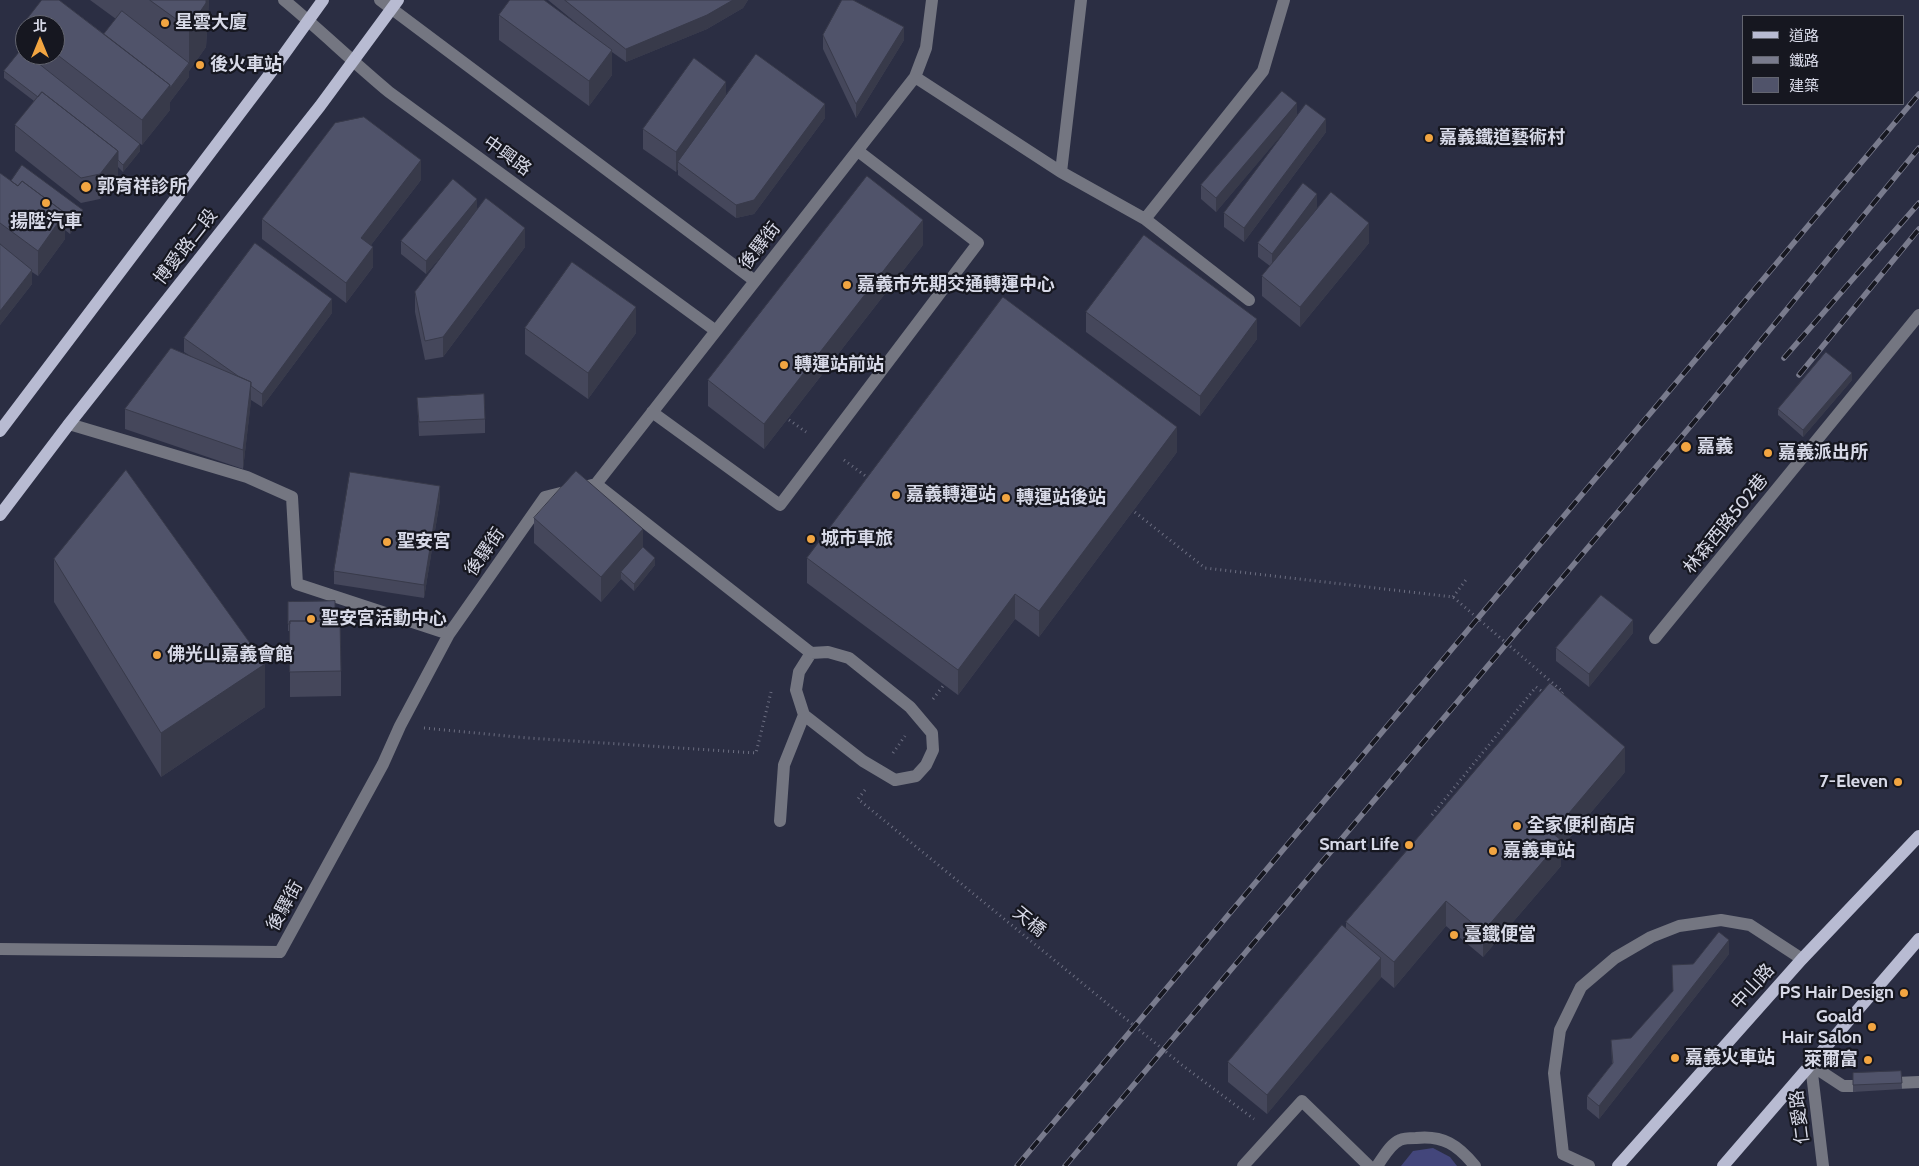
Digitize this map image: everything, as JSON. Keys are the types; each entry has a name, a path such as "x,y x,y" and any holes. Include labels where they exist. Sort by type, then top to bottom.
{"main road":[{"name":"博愛路二段","path":"0,431 272,71 323,0"},
{"name":"博愛路二段","path":"0,515 69,424 320,106 394,4"},
{"name":"中山路","path":"1618,1166 1802,959 1919,836"},
{"path":"1723,1166 1919,939"}],"street":[{"name":"中興路","path":"284,0 389,92 716,330"},
{"path":"380,0 394,4 755,281"},
{"name":"後驛街","path":"0,949 280,952 383,764 400,726 449,634 545,497 596,484 915,77 926,48 932,0"},
{"path":"1060,172 1081,0"},
{"path":"1145,219 1263,71 1284,0"},
{"path":"915,77 1060,172 1145,219 1249,300"},
{"path":"652,412 780,505 978,243 858,150"},
{"name":"林森西路502巷","path":"1655,638 1919,315"},
{"path":"69,424 247,476 292,497 297,584 449,634"},
{"path":"596,484 811,653 828,652 849,658 910,707 932,733 933,750 926,765 916,776 895,780 863,761 804,715 796,690 799,672 811,653"},
{"path":"780,821 784,765 804,715"},
{"path":"1590,1166 1563,1154 1554,1073 1560,1030 1581,987 1616,958 1651,936 1679,926 1721,920 1750,925 1802,959"},
{"path":"1811,1065 1843,1086 1853,1086"},
{"name":"仁愛路","path":"1811,1065 1823,1166"},
{"path":"1896,1083 1919,1082"},
{"path":"1243,1166 1302,1101 1369,1166"},
{"path":"1377,1166 1386,1153 1400,1140 1435,1138 1449,1141 1467,1156 1475,1166"}],"path":[{"path":"781,413 788,419"},
{"path":"1126,505 1205,568 1453,596 1563,692 1559,697"},
{"path":"1453,596 1468,577"},
{"path":"932,699 950,677"},
{"path":"1432,815 1536,687 1549,697"},
{"path":"400,726 528,738 756,753 772,688"},
{"path":"892,753 910,730"},
{"name":"天橋","path":"870,784 858,799 1182,1065 1246,1113"}],"shaded area":[{"path":"1433,1148 1450,1157 1457,1166 1401,1166 1413,1151"}],"building":[{"path":"42,0 59,0 170,85 142,120 65,61 65,15 30,15"},
{"path":"150,0 206,0 206,3 189,28"},
{"path":"510,0 544,0 612,50 589,81 499,15"},
{"path":"565,0 733,0 707,15 626,49"},
{"path":"842,0 853,0 904,27 856,104 823,35"},
{"path":"122,11 189,63 170,88 170,85 104,34"},
{"path":"756,54 825,104 754,200 736,205 678,162"},
{"path":"15,57 15,65 41,65 140,144 123,165 118,160 118,151 42,92 38,97 4,71"},
{"path":"694,58 726,82 676,152 643,129"},
{"path":"1282,91 1297,103 1216,198 1201,185"},
{"path":"42,92 118,151 100,174 81,178 15,125"},
{"path":"1306,104 1326,119 1244,228 1224,213"},
{"path":"364,117 421,160 361,238 373,247 346,283 262,219 335,123"},
{"path":"22,165 83,210 70,227 65,223 65,213 22,181 18,186 11,181"},
{"path":"0,173 18,186 22,181 65,213 38,251 0,223"},
{"name":"轉運站前站","path":"867,176 923,220 764,424 708,380"},
{"path":"453,179 477,199 426,261 401,241"},
{"path":"1303,183 1317,194 1272,254 1258,243"},
{"path":"1331,192 1369,223 1300,307 1262,276"},
{"path":"486,198 525,228 443,337 425,341 415,292"},
{"path":"1144,235 1257,319 1200,396 1086,312"},
{"path":"255,243 332,299 262,394 251,386 251,382 238,376 184,338"},
{"path":"0,244 32,270 0,311"},
{"path":"572,262 636,307 588,373 525,328"},
{"name":"轉運站後站","path":"1003,297 1177,427 1039,611 1015,594 958,670 807,558"},
{"path":"171,348 251,382 243,450 125,409"},
{"path":"1826,352 1852,373 1803,430 1778,409"},
{"path":"484,394 485,419 419,422 417,398"},
{"name":"佛光山嘉義會館","path":"126,470 265,664 161,733 54,559"},
{"path":"576,471 643,529 601,577 534,518"},
{"name":"聖安宮","path":"350,472 440,486 424,585 334,571"},
{"path":"643,547 655,558 634,584 621,572"},
{"path":"1601,595 1633,620 1589,674 1556,648"},
{"path":"335,601 335,621 290,621 290,624 288,624 288,602"},
{"path":"290,621 340,621 341,671 290,672"},
{"name":"嘉義車站","path":"1550,683 1625,747 1552,833 1561,840 1483,932 1446,901 1394,962 1346,922"},
{"path":"1342,925 1381,958 1267,1095 1228,1062"},
{"path":"1719,932 1729,940 1599,1106 1587,1096 1613,1063 1611,1040 1631,1038 1673,991 1672,965 1693,964"},
{"path":"1901,1071 1902,1083 1853,1085 1853,1073"}],"railway":[{"path":"1017,1166 1919,94"},
{"path":"1065,1166 1705,409 1919,148"},
{"path":"1784,358 1919,203"},
{"path":"1799,375 1919,229"}],"place":[{"name":"星雲大廈","path":"165,23"},
{"name":"後火車站","path":"200,65"},
{"name":"嘉義鐵道藝術村","path":"1429,138"},
{"name":"郭育祥診所","path":"86,187"},
{"name":"揚陞汽車","path":"46,203"},
{"name":"嘉義市先期交通轉運中心","path":"847,285"},
{"name":"轉運站前站","path":"784,365"},
{"name":"嘉義","path":"1686,447"},
{"name":"嘉義派出所","path":"1768,453"},
{"name":"嘉義轉運站","path":"896,495"},
{"name":"轉運站後站","path":"1006,498"},
{"name":"城市車旅","path":"811,539"},
{"name":"聖安宮","path":"387,542"},
{"name":"聖安宮活動中心","path":"311,619"},
{"name":"佛光山嘉義會館","path":"157,655"},
{"name":"7-Eleven","path":"1898,782"},
{"name":"全家便利商店","path":"1517,826"},
{"name":"Smart Life","path":"1409,845"},
{"name":"嘉義車站","path":"1493,851"},
{"name":"臺鐵便當","path":"1454,935"},
{"name":"PS Hair Design","path":"1904,993"},
{"name":"Goald Hair Salon","path":"1872,1027"},
{"name":"嘉義火車站","path":"1675,1058"},
{"name":"萊爾富","path":"1868,1060"}]}
